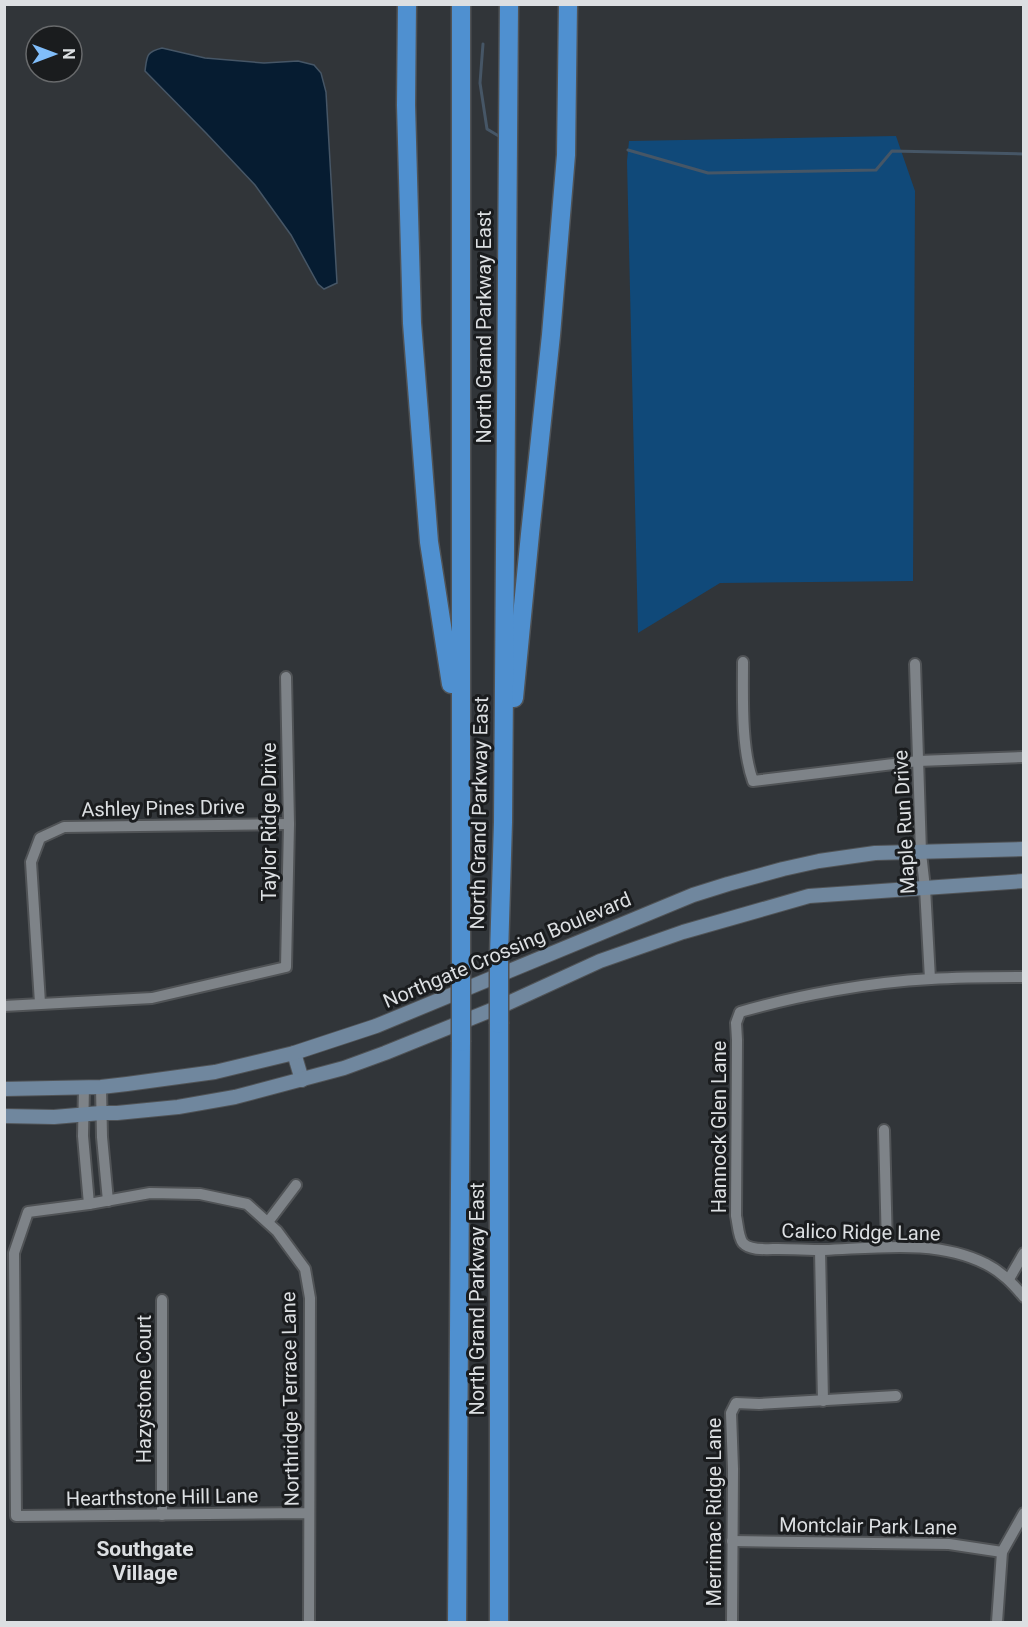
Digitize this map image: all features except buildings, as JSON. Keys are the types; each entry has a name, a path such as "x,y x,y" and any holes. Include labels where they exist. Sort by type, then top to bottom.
{"highway":[{"path":"406,4 406,105 414,346 429,542 460,742"},
{"name":"North Grand Parkway East","path":"457,1623 461,1042 461,4"},
{"name":"North Grand Parkway East","path":"499,1623 499,955 503,822 509,4"},
{"path":"503,822 551,335 566,155 568,4"}],"main road":[{"name":"Northgate Crossing Boulevard","path":"4,1089 101,1087 214,1072 294,1053 376,1026 693,895 783,869 875,853 1023,849"},
{"path":"4,1116 54,1117 178,1107 235,1097 302,1080 385,1053 504,1005 600,961 683,932 809,896 1023,881"},
{"path":"590,938 600,961"},
{"path":"294,1053 302,1080"}],"street":[{"path":"743,662 742,700 748,767 753,781 918,761 1023,757"},
{"name":"Maple Run Drive","path":"915,664 921,853 930,979"},
{"name":"Taylor Ridge Drive","path":"40,1003 152,998 286,967 289,824 286,676"},
{"name":"Ashley Pines Drive","path":"40,1003 32,862 40,838 64,827 289,824"},
{"path":"930,979 1023,977"},
{"name":"Hannock Glen Lane","path":"743,1242 736,1216 736,1023 741,1012 763,1005 849,988 930,979"},
{"path":"4,1006 40,1003"},
{"path":"84,1087 83,1136 89,1204"},
{"path":"101,1087 102,1137 108,1201"},
{"path":"884,1130 887,1247"},
{"path":"268,1222 296,1185"},
{"name":"Northridge Terrace Lane","path":"16,1516 15,1253 28,1212 150,1193 200,1194 247,1204 277,1231 305,1269 310,1298 309,1623"},
{"name":"Calico Ridge Lane","path":"743,1242 761,1249 918,1247 946,1251 988,1264 1009,1279 1023,1297"},
{"path":"820,1250 823,1401 896,1396"},
{"path":"1009,1279 1023,1253"},
{"name":"Hazystone Court","path":"162,1300 162,1515"},
{"name":"Merrimac Ridge Lane","path":"732,1623 731,1413 736,1403 823,1401"},
{"name":"Hearthstone Hill Lane","path":"16,1516 309,1513"},
{"path":"997,1623 1002,1552 1023,1513"},
{"name":"Montclair Park Lane","path":"732,1541 950,1544 1002,1552"}],"shaded area":[{"path":"162,48 205,58 264,63 298,61 314,65 321,73 326,92 337,283 324,289 318,284 291,235 255,185 145,71 148,55"},
{"path":"896,136 915,191 913,581 720,583 638,633 627,161 629,141"}],"waterway":[{"path":"483,44 480,83 487,129 502,138"},
{"path":"628,150 708,173 876,170 892,151 1024,154"}],"district":[{"name":"Southgate Village","path":"145,1561"}]}
